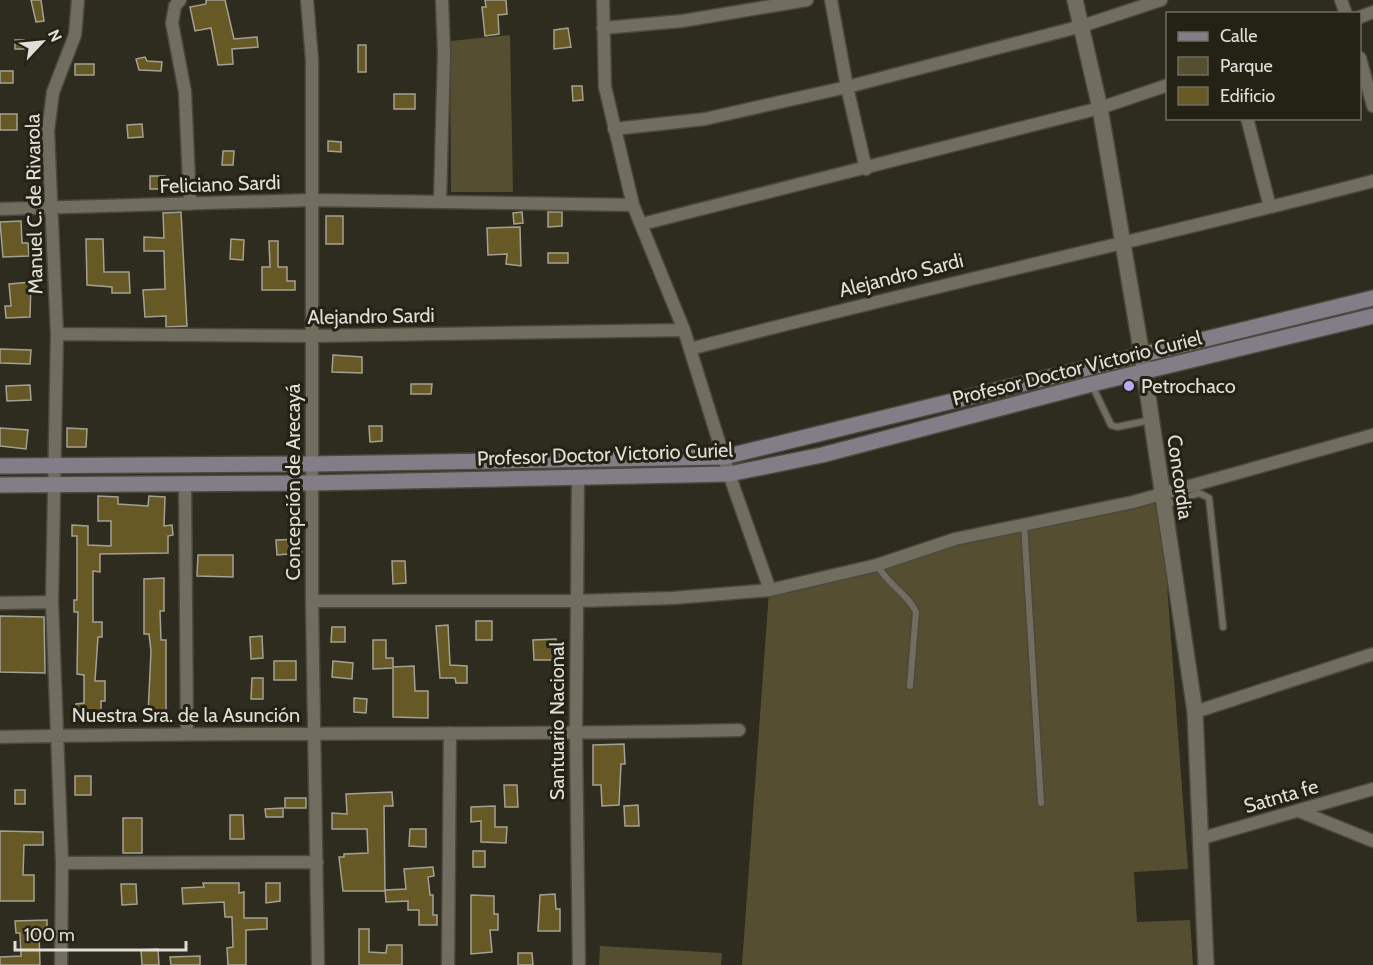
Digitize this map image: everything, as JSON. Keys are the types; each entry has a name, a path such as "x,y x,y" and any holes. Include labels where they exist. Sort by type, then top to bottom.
{"main road":[{"name":"Profesor Doctor Victorio Curiel","path":"0,485 56,474 312,464 724,457 1373,298"},
{"name":"Profesor Doctor Victorio Curiel","path":"0,466 56,474 185,484 729,474 822,455 1092,384 1144,374 1373,316"}],"street":[{"path":"180,0 175,6 172,23 185,92 189,204"},
{"name":"Concepción de Arecayá","path":"307,0 312,60 314,336 311,483 318,965"},
{"path":"440,201 444,53 442,0"},
{"path":"603,0 605,87 633,205 684,330 729,474 770,590"},
{"path":"603,28 750,5 807,0"},
{"path":"831,0 847,87 866,169"},
{"name":"Concordia","path":"1075,0 1101,108 1142,356 1195,712 1206,965"},
{"path":"614,129 705,118 847,87 1082,26 1161,0"},
{"name":"Manuel C. de Rivarola","path":"56,474 57,334 48,131 53,92 75,35 78,3"},
{"path":"1361,64 1373,106"},
{"path":"642,224 1101,108 1166,85"},
{"path":"1248,120 1270,207"},
{"name":"Alejandro Sardi","path":"690,349 923,289 1123,244 1373,181"},
{"name":"Feliciano Sardi","path":"0,209 312,200 633,205"},
{"name":"Alejandro Sardi","path":"57,334 314,336 684,330"},
{"path":"312,601 576,601 673,598 770,590 877,565 944,542 1024,522 1162,500 1373,435"},
{"path":"56,474 52,602 62,863 61,965"},
{"name":"Santuario Nacional","path":"578,477 576,734 579,965"},
{"path":"185,484 187,733"},
{"path":"0,603 52,602"},
{"path":"1195,712 1373,654"},
{"name":"Nuestra Sra. de la Asunción","path":"0,737 187,733 576,734 739,730"},
{"path":"448,965 450,733"},
{"name":"Satnta fe","path":"1199,839 1373,789"},
{"path":"1299,811 1373,841"},
{"path":"62,863 317,862"}],"lane":[{"path":"1092,384 1111,425 1117,427 1151,420"},
{"path":"1162,500 1199,494 1209,498 1223,627"},
{"path":"1024,522 1041,803"},
{"path":"877,565 885,579 912,602 916,612 910,686"}],"green space":[{"path":"510,35 513,192 451,192 450,41"},
{"path":"1160,490 1188,869 1134,872 1137,922 1190,920 1193,965 742,965 769,591"},
{"path":"600,946 722,953 721,965 599,965"}],"building":[{"path":"31,0 41,0 44,21 36,22"},
{"path":"206,0 225,0 234,39 257,37 258,47 232,49 233,64 218,65 211,28 195,31 190,7 206,4"},
{"path":"485,0 506,0 507,14 498,15 499,34 485,36 482,7 486,7"},
{"path":"568,28 571,47 554,49 554,30"},
{"path":"15,40 24,40 24,49 15,49"},
{"path":"358,45 366,45 366,72 358,72"},
{"path":"145,57 147,61 162,62 161,71 139,70 136,59"},
{"path":"75,64 94,64 94,75 75,75"},
{"path":"0,71 13,71 13,83 0,83"},
{"path":"572,86 582,86 583,100 573,101"},
{"path":"394,94 415,94 415,109 394,109"},
{"path":"0,114 17,114 17,130 0,130"},
{"path":"142,124 143,137 128,138 127,125"},
{"path":"328,141 341,142 341,152 328,151"},
{"path":"223,151 234,151 233,165 222,165"},
{"path":"150,176 165,176 165,189 150,189"},
{"path":"181,212 187,326 166,327 166,316 145,317 143,290 165,289 164,251 144,251 144,237 164,238 163,213"},
{"path":"522,212 523,223 514,224 513,213"},
{"path":"548,212 562,212 562,226 548,227"},
{"path":"326,216 343,216 343,244 326,244"},
{"path":"21,221 22,243 28,243 29,256 3,257 0,222"},
{"path":"520,227 521,266 506,264 507,254 488,255 487,228"},
{"path":"86,239 103,239 104,272 129,272 130,293 112,293 112,287 87,285"},
{"path":"231,239 244,240 243,260 230,259"},
{"path":"269,241 278,241 278,267 287,267 287,281 295,281 295,290 262,290 262,267 270,267"},
{"path":"548,253 568,253 568,263 548,263"},
{"path":"31,282 30,317 6,318 5,306 11,306 9,284"},
{"path":"0,349 31,350 30,364 0,363"},
{"path":"333,355 362,357 362,373 332,372"},
{"path":"411,384 432,384 431,394 411,394"},
{"path":"30,385 31,400 7,401 6,386"},
{"path":"369,426 382,426 382,441 370,442"},
{"path":"0,428 28,430 26,449 0,446"},
{"path":"67,428 87,429 86,447 67,447"},
{"path":"98,496 118,497 118,504 148,506 149,496 165,497 164,526 172,525 173,535 168,536 168,553 100,554 100,572 93,571 93,622 102,622 102,637 98,637 95,681 105,681 105,701 101,701 101,718 77,718 76,704 84,703 84,675 77,674 78,612 74,612 74,600 77,600 77,536 72,536 72,525 88,526 88,545 111,546 111,521 98,521"},
{"path":"301,539 302,553 277,555 276,540"},
{"path":"198,555 233,555 233,577 197,576"},
{"path":"392,561 405,561 406,583 393,584"},
{"path":"164,578 164,611 160,611 161,640 166,640 166,715 148,715 151,651 149,634 144,634 144,579"},
{"path":"0,616 44,617 45,673 0,672"},
{"path":"476,621 492,621 492,640 476,640"},
{"path":"448,625 450,665 467,666 467,683 456,683 455,678 440,678 436,626"},
{"path":"332,627 345,627 345,642 331,642"},
{"path":"262,636 263,658 251,659 250,637"},
{"path":"556,639 556,660 534,660 533,640"},
{"path":"373,640 386,640 386,658 393,658 393,668 373,669"},
{"path":"274,661 296,661 296,680 274,680"},
{"path":"333,661 353,663 352,679 332,677"},
{"path":"414,666 415,691 428,691 428,718 393,717 393,667"},
{"path":"252,678 263,678 263,699 251,699"},
{"path":"354,698 367,699 366,713 354,712"},
{"path":"624,744 625,764 621,764 619,805 602,806 601,785 593,785 593,745"},
{"path":"75,776 91,776 91,795 75,795"},
{"path":"504,785 517,785 518,807 505,807"},
{"path":"15,790 25,790 25,804 15,804"},
{"path":"392,792 393,806 384,806 385,891 343,891 339,857 344,857 344,854 368,853 367,829 332,829 332,813 347,814 346,794"},
{"path":"285,798 306,798 306,808 285,808"},
{"path":"638,805 639,826 625,826 624,806"},
{"path":"495,806 495,827 507,827 506,843 481,842 481,821 471,822 471,807"},
{"path":"283,808 283,817 266,817 265,809"},
{"path":"230,815 243,815 244,839 230,839"},
{"path":"123,818 142,818 142,853 123,853"},
{"path":"410,829 426,829 426,847 409,846"},
{"path":"0,831 43,832 43,845 24,845 23,875 34,875 34,901 0,901"},
{"path":"473,851 485,851 485,867 473,867"},
{"path":"433,867 434,876 428,877 430,895 433,895 433,915 437,915 437,925 419,925 419,910 408,910 408,901 386,902 385,890 406,889 404,869"},
{"path":"203,883 239,883 239,893 244,892 244,918 267,918 267,929 246,930 246,965 228,965 227,948 233,947 232,917 225,917 224,902 183,904 182,888 204,887"},
{"path":"266,883 280,883 280,901 266,903"},
{"path":"121,884 136,884 137,904 122,905"},
{"path":"555,894 556,909 560,909 560,931 538,931 540,895"},
{"path":"471,895 494,896 494,914 498,914 498,930 490,930 492,952 471,954"},
{"path":"47,920 47,932 39,933 40,965 0,965 0,957 21,956 20,933 16,933 15,921"},
{"path":"359,929 369,929 369,952 386,953 387,945 402,945 402,965 359,965"},
{"path":"158,949 159,965 142,965 141,950"},
{"path":"518,953 532,953 533,965 518,965"},
{"path":"200,956 200,965 171,965 170,957"}],"place":[{"name":"Petrochaco","path":"1129,386"}]}
